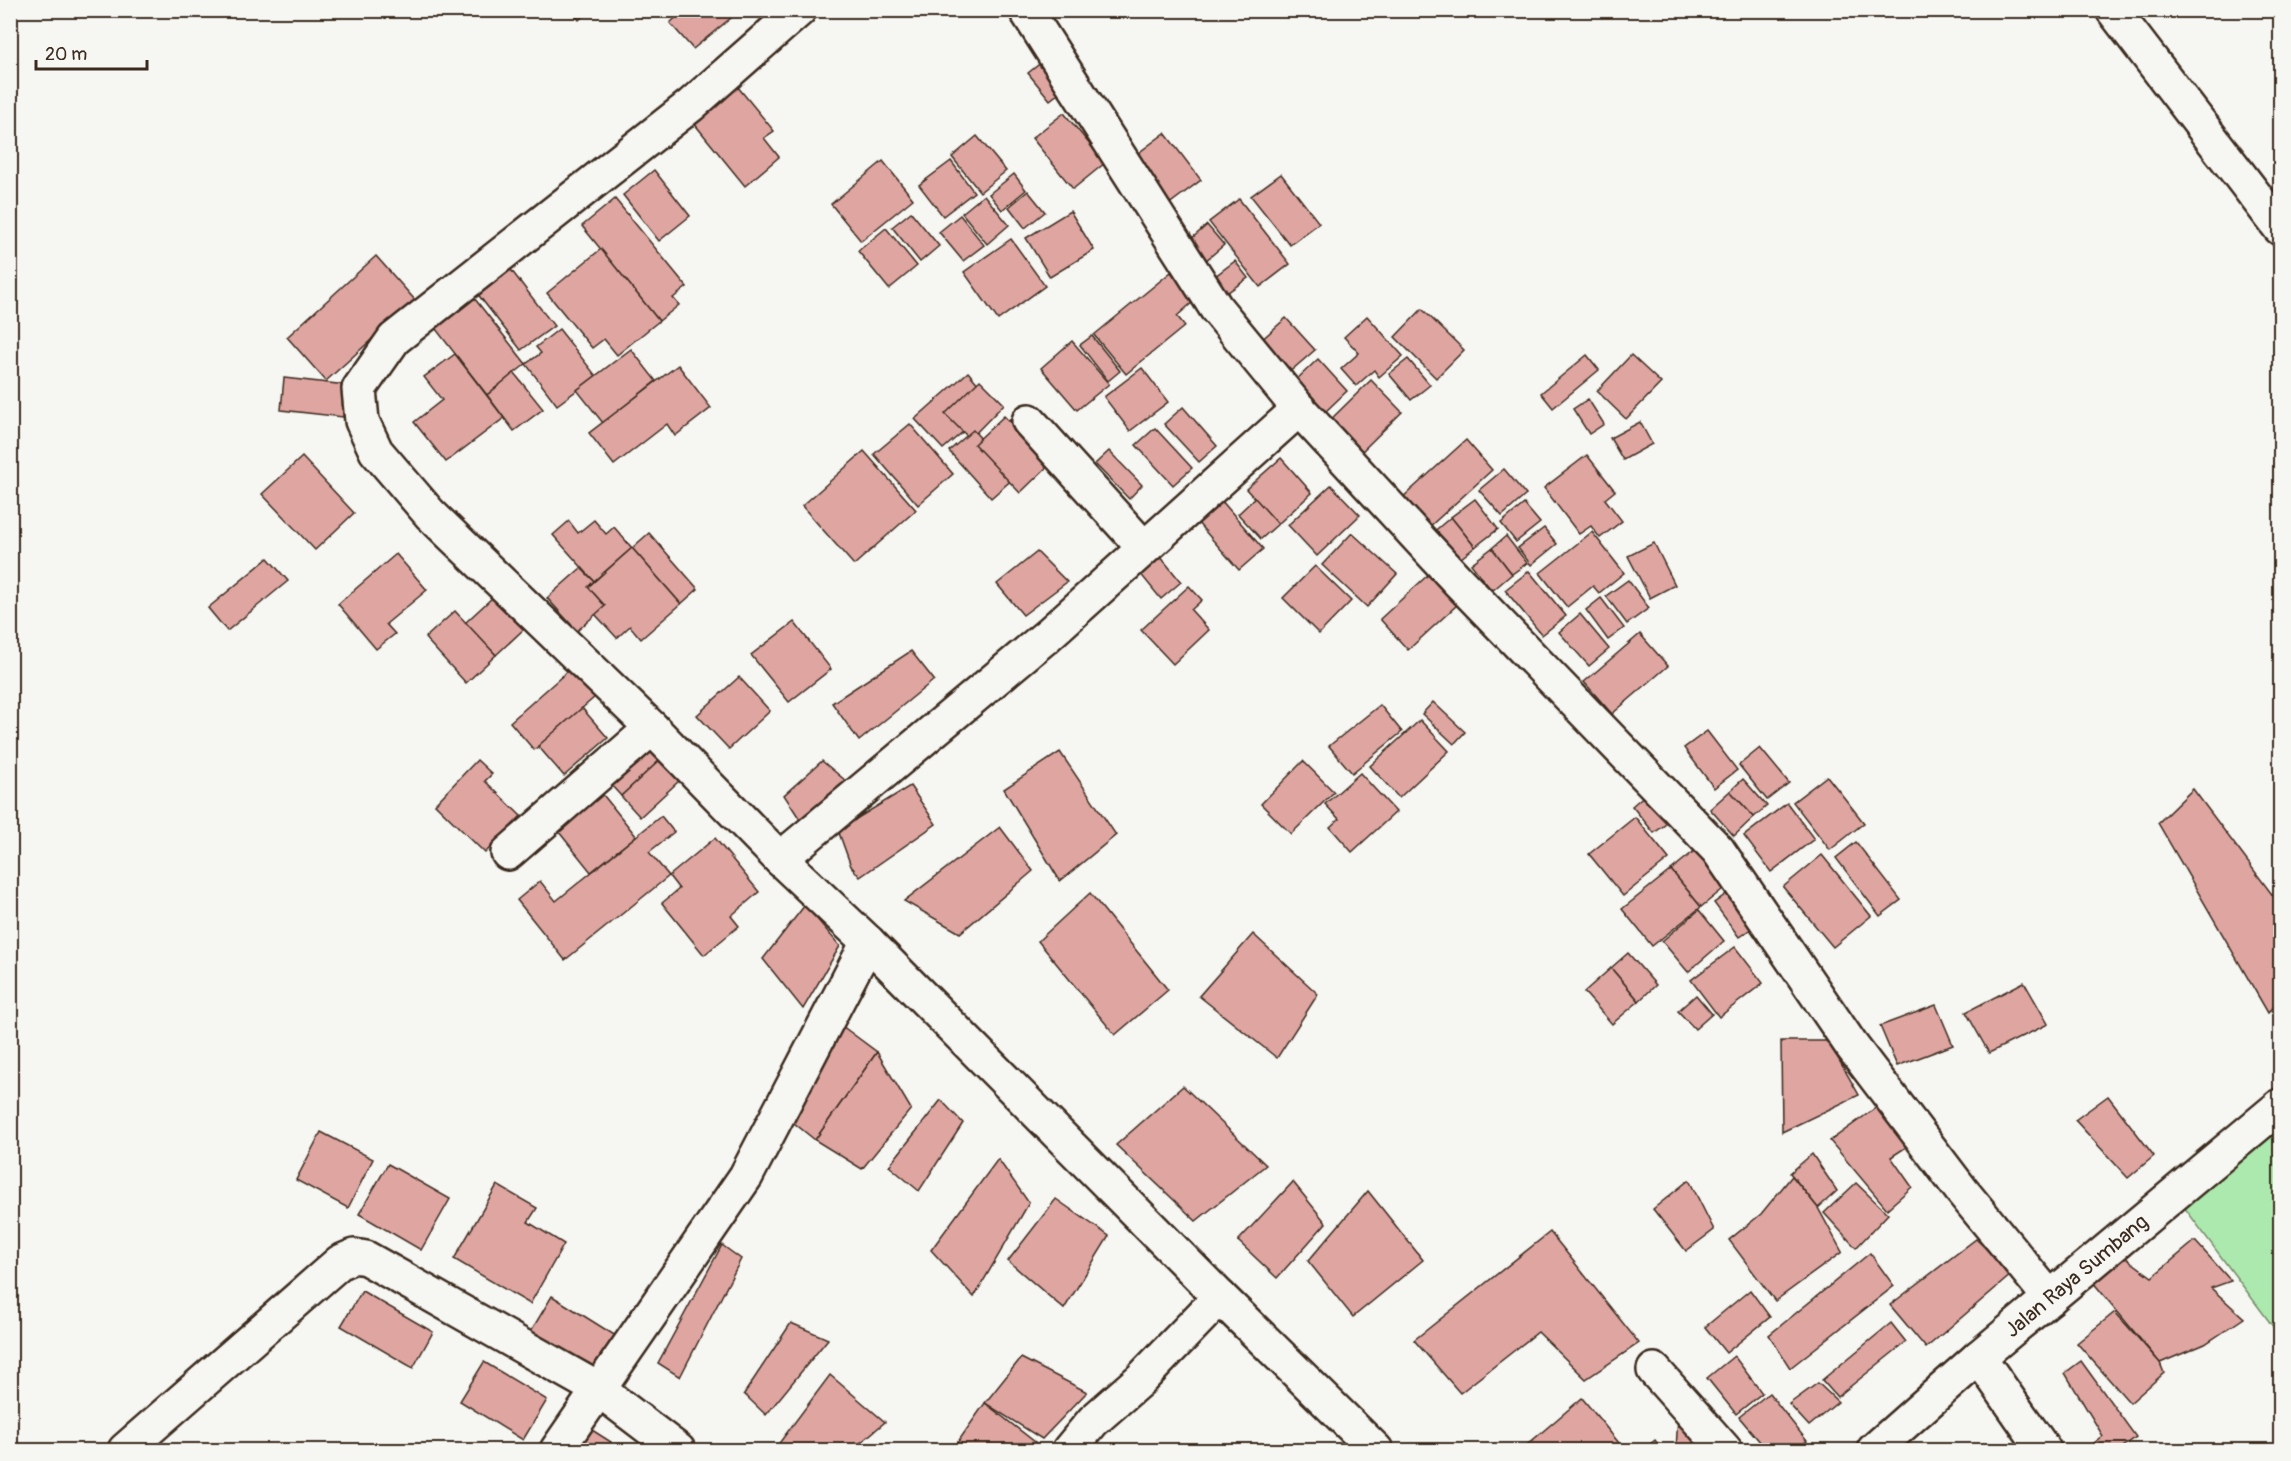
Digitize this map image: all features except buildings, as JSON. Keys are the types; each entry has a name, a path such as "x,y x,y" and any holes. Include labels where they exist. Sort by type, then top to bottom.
{"street":[{"path":"800,10 691,105 394,339 360,389 362,421 376,451 430,514 652,728 780,859 868,942 1220,1297 1376,1450"},
{"path":"1026,10 1216,308 1299,409 1459,582 1718,850 1851,1045 1962,1191 2050,1298"},
{"path":"2113,10 2280,228"},
{"path":"780,859 1048,635 1299,409"},
{"path":"1029,421 1144,548"},
{"path":"508,853 652,728"},
{"path":"557,1450 746,1176 868,942"},
{"name":"Jalan Raya Sumbang","path":"1874,1450 1979,1357 2280,1106"},
{"path":"125,1450 340,1262 354,1256 366,1258 598,1389 678,1450"},
{"path":"1070,1450 1093,1421 1141,1379 1220,1297"},
{"path":"1979,1357 2044,1450"},
{"path":"1654,1370 1725,1450"}],"green space":[{"path":"2280,1130 2280,1336 2184,1207"}]}
